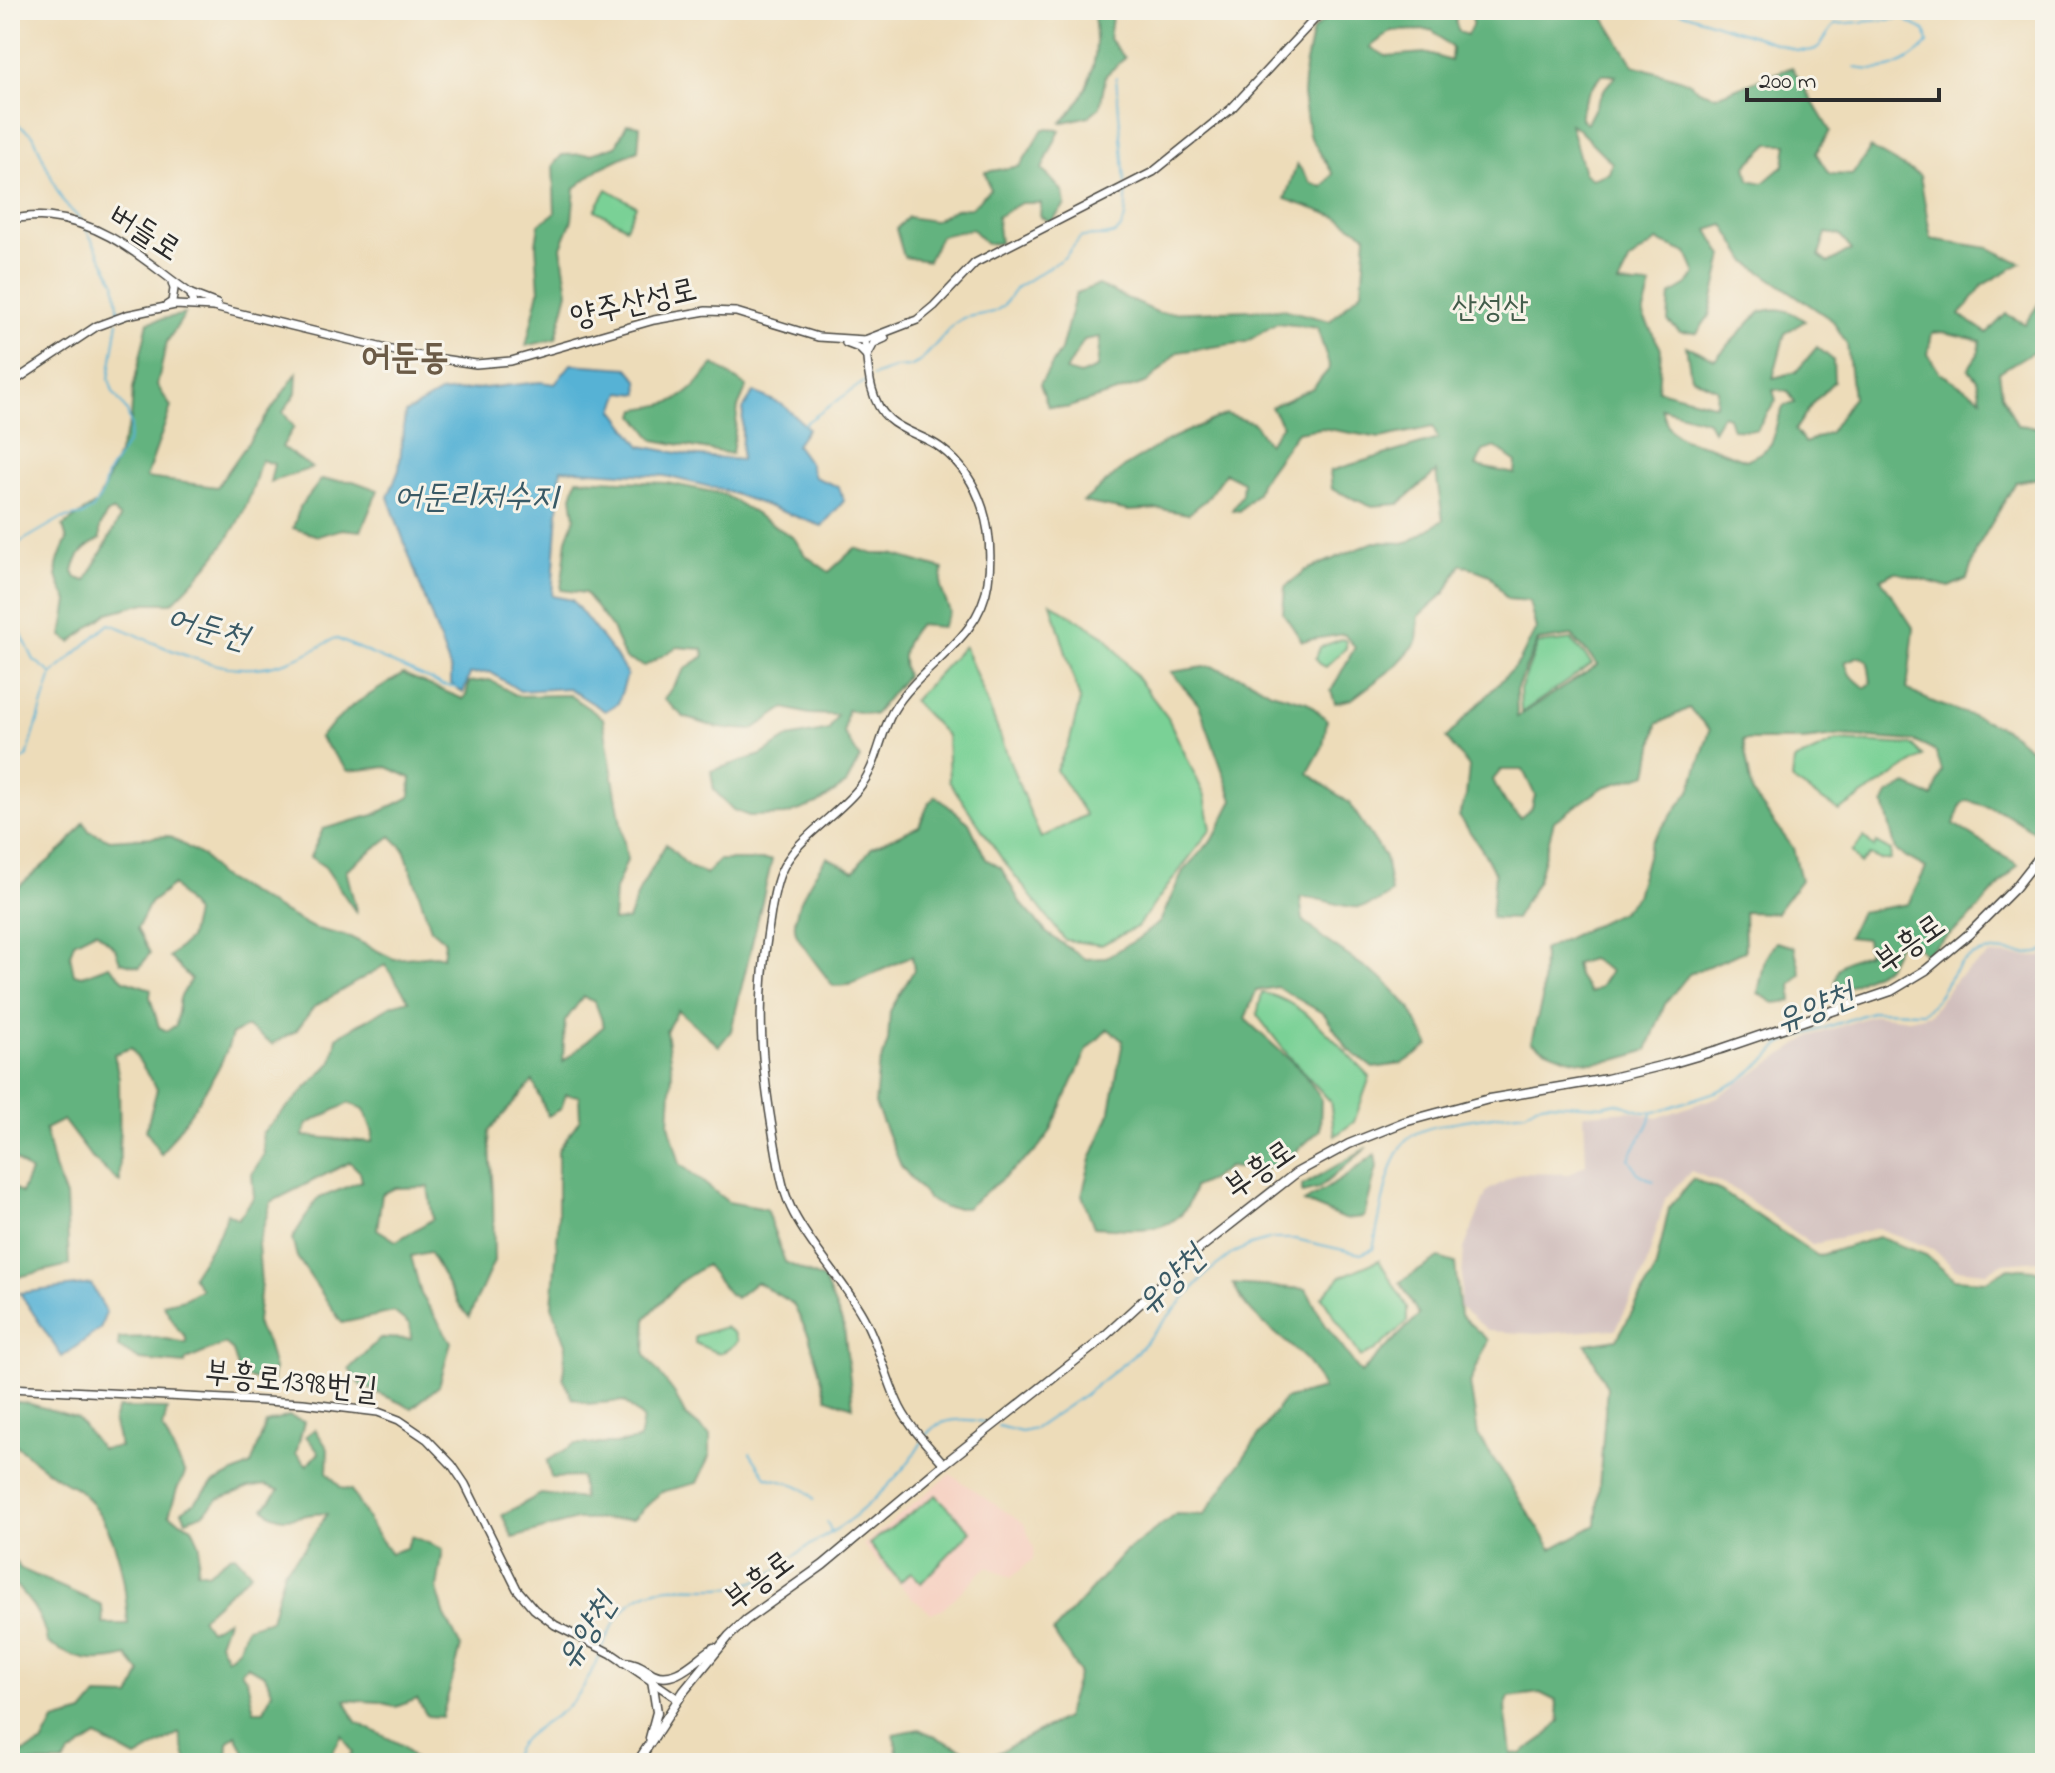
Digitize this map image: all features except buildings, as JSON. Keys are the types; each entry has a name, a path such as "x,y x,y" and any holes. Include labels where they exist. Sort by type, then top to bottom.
{"main road":[{"name":"부흥로","path":"637,1763 678,1699 722,1644 766,1603 813,1573 1101,1340 1241,1214 1296,1173 1321,1158 1404,1122 1489,1099 1607,1079 1673,1063 1891,991 1926,970 1969,934 2015,888 2045,850"},
{"path":"624,1662 636,1663 656,1676 671,1677 722,1644"},
{"path":"644,1751 657,1712 652,1680"}],"street":[{"name":"양주산성로","path":"10,384 91,329 114,319 165,306 193,305 233,312 400,352 476,364 511,361 654,320 706,311 736,312 825,338 865,340 917,320 975,263 1153,172 1231,109 1323,10"},
{"name":"버들로","path":"10,219 47,216 108,233 191,294 193,305"},
{"path":"165,306 172,302 171,280"},
{"path":"191,294 233,312"},
{"path":"867,356 874,343 901,328"},
{"path":"825,338 830,342 856,346 867,356"},
{"path":"865,340 871,383 879,405 889,419 939,446 968,475 986,518 988,584 979,612 967,632 905,694 894,711 873,767 859,788 786,861 776,886 763,959 759,1018 762,1062 783,1191 795,1216 866,1321 898,1404 944,1464"},
{"name":"부흥로1398번길","path":"10,1388 289,1402 365,1410 399,1420 427,1439 452,1465 465,1484 520,1594 548,1620 612,1654 678,1699"}],"shaded area":[{"path":"2045,954 2045,1263 2038,1260 2004,1263 1986,1272 1955,1269 1933,1249 1878,1228 1812,1245 1734,1189 1691,1171 1665,1199 1645,1270 1616,1329 1537,1334 1489,1331 1460,1307 1464,1249 1487,1191 1520,1173 1570,1174 1586,1164 1584,1114 1632,1111 1657,1118 1717,1097 1811,1036 1874,1015 1910,1019 1930,1014 1957,978 1990,955 2041,957"},
{"path":"950,1474 1024,1524 1034,1548 1033,1559 1011,1578 989,1567 983,1570 944,1608 931,1613 913,1599 863,1545"}],"green space":[{"path":"1094,10 1113,10 1109,39 1125,58 1106,75 1100,107 1089,116 1060,123 1075,107 1090,75 1096,42"},
{"name":"산성산","path":"1336,10 1460,10 1455,21 1459,32 1467,35 1472,26 1472,10 1594,10 1601,13 1633,65 1689,82 1699,90 1716,96 1792,67 1830,131 1816,153 1829,174 1852,175 1871,148 1920,176 1931,239 1989,248 2021,263 1983,285 1960,315 1987,333 2006,314 2025,324 2045,294 2044,355 2032,352 1999,372 2002,394 2017,425 2045,428 2045,477 2016,482 1977,548 1967,579 1949,587 1895,572 1881,579 1914,629 1907,689 2008,731 2045,766 2045,823 2041,836 2005,813 1967,800 1961,804 1954,824 2018,865 1968,920 1925,954 1914,944 1899,942 1887,967 1836,993 1836,975 1842,965 1868,953 1866,939 1848,937 1860,912 1908,904 1926,868 1896,851 1884,803 1888,794 1907,785 1933,797 1942,771 1936,752 1914,741 1838,736 1803,740 1743,740 1753,794 1793,848 1801,880 1776,913 1744,912 1745,951 1689,974 1665,1004 1647,1050 1616,1060 1588,1062 1561,1056 1531,1042 1542,1000 1543,950 1621,912 1636,896 1651,842 1690,791 1710,730 1689,708 1657,724 1648,774 1604,787 1554,821 1538,880 1515,919 1491,918 1495,874 1459,816 1466,796 1469,767 1446,738 1519,662 1536,629 1529,601 1507,599 1490,575 1461,564 1446,592 1419,616 1417,642 1396,666 1352,699 1335,703 1331,691 1355,647 1344,634 1302,641 1283,613 1285,587 1306,570 1374,542 1407,543 1443,520 1436,472 1399,504 1370,506 1332,489 1330,471 1438,439 1433,427 1380,438 1322,428 1297,432 1260,483 1257,493 1239,511 1232,510 1242,494 1243,482 1225,473 1206,500 1188,514 1161,509 1129,511 1083,502 1127,465 1170,439 1226,414 1254,423 1268,444 1282,425 1271,407 1313,388 1330,368 1317,328 1277,323 1246,342 1178,352 1148,382 1066,408 1048,406 1040,384 1061,350 1076,293 1098,285 1159,313 1283,309 1330,321 1362,291 1366,235 1337,217 1285,199 1297,164 1311,183 1323,187 1333,174 1309,135 1303,95 1313,30","holes":["1432,30 1452,48 1451,61 1425,53 1386,56 1370,47 1392,31","1602,75 1616,75 1605,88 1587,123 1581,119 1581,113","1570,124 1612,163 1609,173 1592,179 1584,173","1769,144 1787,144 1784,165 1763,183 1749,180 1746,166","1724,225 1747,262 1833,321 1847,344 1853,397 1830,432 1805,443 1795,430 1813,403 1834,381 1833,360 1817,347 1796,372 1773,378 1785,333 1805,321 1784,310 1760,312 1715,359 1686,346 1691,377 1717,389 1716,405 1658,390 1661,349 1643,315 1651,286 1618,284 1630,260 1657,241 1687,253 1696,274 1687,285 1670,295 1668,321 1680,332 1697,333 1709,316 1723,256 1708,230","1826,233 1839,235 1852,250 1828,263 1819,256","1944,332 1981,341 1978,354 1968,369 1977,379 1981,398 1939,372 1928,354 1932,333","1100,337 1097,368 1080,375 1066,371 1084,340","1773,390 1788,391 1795,403 1784,406 1774,438 1767,448 1746,460 1677,436 1668,426 1661,408 1708,421 1713,430 1722,415 1728,417 1732,429 1756,430 1776,401","1495,447 1516,462 1515,474 1476,466 1483,451","1572,636 1598,665 1517,717 1516,690 1538,641","1859,656 1868,661 1871,683 1865,688 1850,675 1845,662","1501,770 1523,770 1535,795 1532,808 1520,818 1503,800 1493,780","1591,959 1610,971 1601,986 1590,993 1578,976 1575,964"]},
{"path":"627,124 640,126 638,150 600,168 575,188 572,220 561,247 568,292 556,339 526,346 539,291 536,244 539,224 555,213 553,165 562,155 591,154 616,146"},
{"path":"1043,129 1060,130 1042,169 1063,192 1065,205 1051,222 1040,217 1041,203 1021,203 997,217 1000,243 986,244 972,229 940,236 928,261 904,257 896,229 908,217 934,221 955,209 971,208 990,189 985,172 1020,166"},
{"path":"607,189 636,206 626,227 595,210"},
{"path":"185,314 167,342 157,385 171,407 146,478 217,487 297,373 296,393 283,412 294,427 282,447 312,468 270,482 274,464 261,460 252,492 236,526 207,567 172,603 145,603 108,613 71,642 62,636 68,601 57,577 57,564 67,540 63,526 97,503 115,462 131,420 133,389 148,322","holes":["113,511 120,518 86,581 76,578 73,572 76,561 86,548 100,539 100,527 107,513"]},
{"path":"714,364 747,387 738,407 732,454 654,440 635,415 637,409 680,398"},
{"path":"577,479 667,483 723,494 794,538 805,555 829,572 855,548 873,554 892,554 943,569 941,588 950,612 942,627 918,625 913,631 903,655 906,676 874,715 847,710 844,733 860,758 846,784 817,804 786,815 749,816 733,810 714,790 711,771 761,755 788,738 829,730 837,715 809,714 785,708 752,730 718,728 684,717 664,699 686,668 704,656 703,649 677,647 645,666 625,659 612,628 585,593 561,590 567,539 575,518 572,496"},
{"path":"321,480 353,481 378,490 361,531 342,529 318,536 293,528 300,507"},
{"path":"1051,603 1106,637 1168,718 1205,796 1211,829 1137,927 1101,945 1065,940 1002,859 949,781 947,736 913,701 964,646 1041,838 1086,815 1056,770 1070,740 1080,700"},
{"path":"1342,639 1346,641 1346,648 1326,667 1320,664 1316,658 1320,647"},
{"path":"1572,640 1592,664 1521,713 1520,690 1538,644"},
{"path":"1211,666 1250,680 1271,692 1307,702 1327,720 1323,746 1308,773 1349,803 1385,857 1391,893 1378,902 1356,907 1300,897 1303,920 1325,940 1385,981 1410,1008 1429,1046 1402,1064 1373,1068 1348,1049 1324,1014 1277,987 1256,991 1245,1019 1301,1070 1321,1098 1320,1130 1291,1156 1262,1170 1228,1167 1194,1187 1188,1204 1169,1223 1125,1229 1094,1227 1082,1195 1091,1159 1109,1116 1123,1041 1108,1029 1087,1050 1050,1132 1035,1152 966,1208 944,1208 928,1199 901,1166 875,1104 878,1070 888,1041 890,1011 914,970 912,956 849,985 833,986 796,933 796,915 804,893 827,857 854,871 872,847 919,826 929,803 936,796 969,823 986,859 1001,868 1020,902 1047,933 1085,959 1104,958 1160,922 1183,871 1214,838 1233,800 1199,705 1171,672"},
{"path":"403,674 463,699 469,682 490,680 517,696 569,695 603,718 627,860 615,890 613,921 628,920 640,889 666,844 689,867 706,874 719,860 772,860 731,1031 719,1046 678,1010 666,1031 672,1072 669,1124 680,1164 728,1202 766,1209 785,1262 824,1280 844,1327 853,1407 827,1398 809,1336 793,1304 756,1282 736,1298 728,1293 706,1265 681,1281 646,1318 645,1355 673,1391 685,1415 710,1435 710,1455 697,1483 661,1492 633,1519 576,1520 513,1538 502,1515 541,1494 583,1499 581,1477 551,1478 547,1461 575,1444 615,1444 639,1440 643,1419 624,1401 588,1404 572,1398 563,1377 566,1344 552,1306 558,1228 558,1150 580,1119 579,1096 566,1094 561,1109 548,1116 533,1081 489,1131 494,1261 469,1317 429,1252 411,1256 421,1294 451,1342 439,1386 412,1408 360,1385 349,1369 380,1338 411,1339 410,1325 394,1312 342,1323 297,1257 292,1239 317,1199 362,1181 360,1172 350,1162 271,1202 258,1244 261,1284 257,1321 258,1329 267,1342 274,1369 272,1384 240,1376 233,1351 225,1344 186,1360 185,1364 140,1360 118,1347 119,1338 156,1337 186,1343 186,1337 163,1304 184,1299 201,1289 192,1276 219,1234 227,1213 238,1219 254,1197 252,1174 264,1154 262,1133 332,1062 337,1037 392,1005 409,1000 385,965 314,1007 296,1031 272,1044 247,1027 232,1034 211,1080 161,1155 146,1130 157,1089 131,1048 114,1054 119,1078 120,1183 92,1158 63,1120 45,1129 54,1168 66,1197 69,1265 10,1279 10,1270 18,1263 10,1237 14,1210 10,1205 10,1185 21,1193 30,1172 10,1155 10,894 67,845 84,822 89,831 110,840 169,836 204,857 218,875 274,907 313,928 350,937 394,959 443,957 445,941 431,929 404,849 391,836 346,870 357,914 325,867 310,857 323,829 374,815 410,797 411,778 387,767 348,771 319,737 353,705","holes":["173,885 195,913 189,939 169,957 191,979 180,998 176,1025 167,1031 159,1027 150,997 151,989 124,980 109,966 82,976 74,974 70,955 74,942 96,931 115,948 120,962 140,967 150,953 137,929 150,903","583,997 595,1002 604,1026 563,1062 565,1021","349,1103 364,1109 373,1133 372,1142 303,1136 307,1124","428,1187 433,1219 396,1241 377,1229 382,1194 395,1188"]},
{"path":"1836,741 1912,745 1923,756 1839,811 1792,780 1794,761"},
{"path":"1864,837 1874,848 1876,843 1891,851 1890,860 1870,855 1860,864 1852,852"},
{"path":"1776,942 1794,947 1801,974 1791,985 1792,1001 1774,1003 1758,993 1765,959"},
{"path":"1262,993 1277,997 1307,1015 1370,1077 1354,1122 1335,1136 1330,1101 1257,1015"},
{"path":"1368,1147 1318,1189 1302,1193 1302,1186"},
{"path":"1375,1154 1377,1167 1364,1217 1344,1219 1304,1202 1345,1177"},
{"path":"1693,1179 1721,1191 1818,1256 1878,1237 1926,1255 1954,1279 1986,1281 2009,1268 2045,1271 2045,1763 899,1763 894,1734 919,1729 984,1760 1065,1718 1079,1672 1053,1632 1124,1553 1176,1514 1204,1515 1284,1399 1323,1389 1306,1360 1246,1306 1233,1284 1306,1289 1325,1324 1361,1373 1419,1315 1400,1282 1439,1258 1455,1263 1460,1315 1488,1340 1470,1383 1478,1435 1552,1549 1596,1525 1607,1387 1586,1344 1617,1339 1655,1271 1669,1208","holes":["1540,1693 1556,1701 1560,1721 1545,1737 1521,1754 1511,1753 1505,1708 1509,1697"]},
{"path":"1379,1260 1407,1307 1407,1322 1375,1351 1361,1357 1322,1297 1340,1277"},
{"path":"725,1327 734,1333 738,1341 726,1351 717,1352 695,1343 695,1336"},
{"path":"10,1401 76,1417 101,1449 120,1447 113,1420 118,1408 167,1409 163,1429 185,1474 169,1515 192,1527 200,1545 197,1571 208,1573 235,1555 251,1573 201,1618 209,1630 227,1620 219,1643 227,1658 238,1649 246,1627 271,1620 284,1571 327,1514 287,1518 272,1514 264,1508 279,1490 265,1485 218,1499 203,1514 186,1520 182,1511 213,1483 251,1465 266,1423 289,1416 304,1422 296,1454 307,1465 319,1453 306,1436 315,1429 328,1449 327,1472 341,1488 351,1490 391,1553 406,1548 412,1536 443,1549 437,1589 445,1616 461,1647 442,1717 427,1716 417,1699 396,1707 380,1702 345,1700 356,1722 404,1746 418,1763 342,1763 353,1753 342,1735 330,1757 341,1763 249,1763 236,1735 228,1742 227,1763 187,1763 179,1733 136,1758 97,1737 69,1755 64,1763 10,1763 13,1757 42,1744 54,1721 83,1713 97,1696 130,1697 141,1673 127,1656 86,1659 47,1643 39,1616 10,1579 10,1555 21,1569 102,1605 103,1624 128,1624 122,1570 104,1520 79,1490 47,1470 10,1440","holes":["247,1666 265,1675 272,1691 264,1711 254,1711 247,1680 241,1671"]},
{"path":"936,1495 971,1531 921,1583 911,1572 900,1582 869,1544"}],"water":[{"name":"어둔리저수지","path":"571,364 628,368 638,380 639,394 621,392 614,410 641,446 741,460 743,409 754,392 783,405 808,428 796,445 809,463 814,477 839,487 844,501 822,526 723,490 665,476 561,469 552,596 572,600 627,675 618,703 605,711 568,688 520,691 490,672 470,674 463,693 451,684 451,671 388,497 399,470 405,413 440,393 540,382 555,384"},
{"path":"91,1284 106,1312 100,1329 62,1357 20,1293"}],"waterway":[{"path":"1674,10 1806,51 1817,48 1836,24 1896,19 1907,10"},
{"path":"1855,68 1876,70 1895,66 1928,43 1926,31 1910,23 1903,15"},
{"path":"1116,77 1125,183"},
{"path":"10,119 33,135 64,203 81,220"},
{"path":"873,376 895,368 910,367 921,361 954,324 963,318 994,312 1003,306 1016,288 1065,257 1080,238 1119,231 1125,215 1126,190"},
{"path":"86,229 115,282 119,315"},
{"path":"10,548 60,519 83,515 93,509 102,494 107,475 128,442 131,426 127,411 113,392 109,379 118,321"},
{"path":"804,424 868,379"},
{"path":"10,610 34,660 51,673"},
{"name":"어둔천","path":"10,767 27,757 52,674 109,624 204,661 246,668 288,661 335,638 442,685 459,688"},
{"name":"유양천","path":"998,1426 1021,1432 1034,1429 1084,1395 1133,1356 1207,1273 1233,1253 1271,1239 1295,1239 1361,1254 1373,1249 1390,1173 1402,1146 1419,1132 1465,1120 1526,1112 1536,1105 1547,1103 1603,1106 1616,1103 1644,1112 1655,1112 1739,1081 1780,1044 1795,1038 1874,1011 1923,1012 1931,1006 1960,965 1977,954 2045,951"},
{"path":"1652,1113 1629,1159 1638,1173 1653,1181"},
{"name":"유양천","path":"925,1437 945,1422 971,1420 988,1423"},
{"name":"유양천","path":"511,1763 520,1743 561,1712 579,1693 617,1620 637,1598 661,1589 725,1588 766,1577 862,1510 899,1473 922,1442"},
{"path":"750,1453 766,1477 797,1486 814,1499"},
{"path":"827,1522 831,1532"}],"district":[{"name":"어둔동","path":"405,359"}]}
